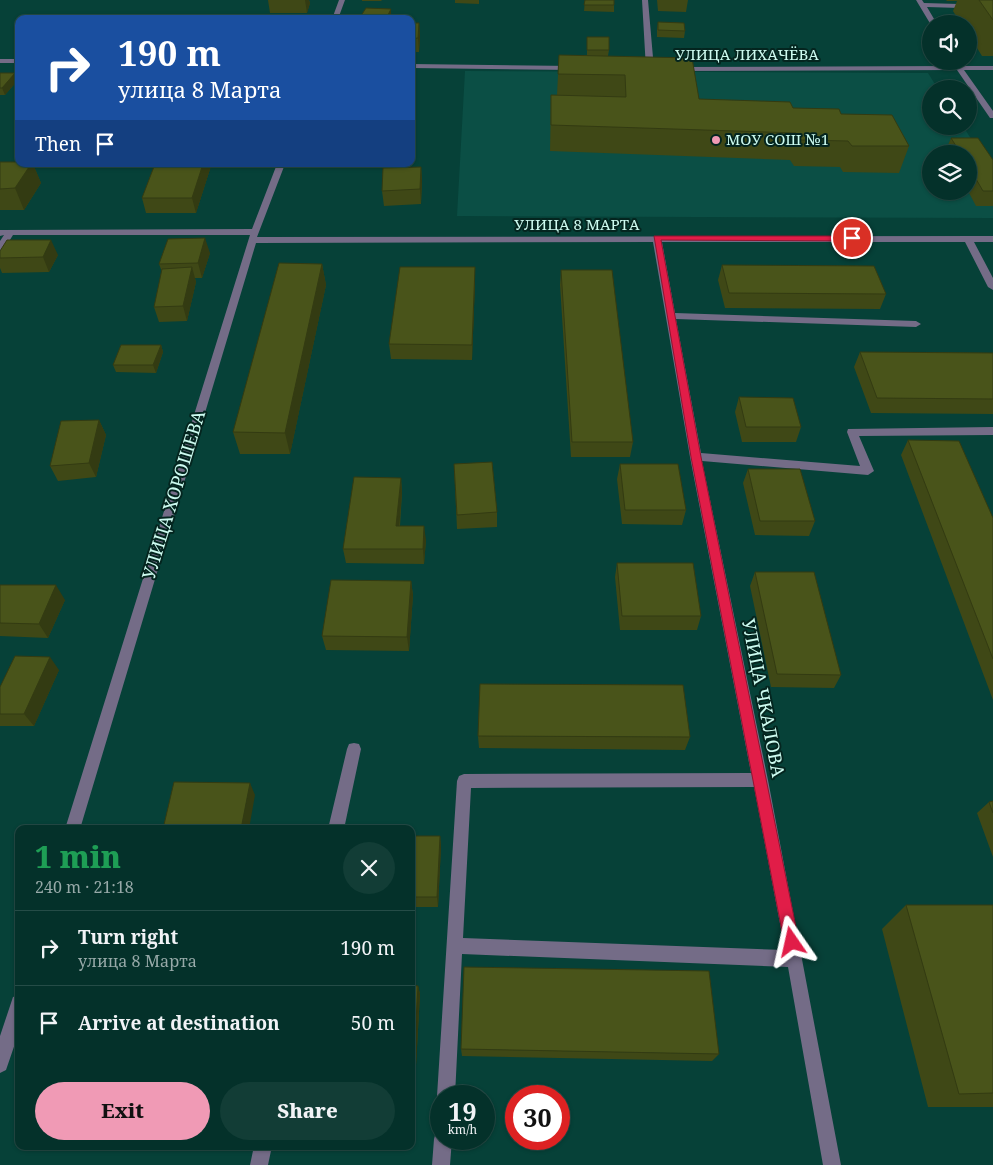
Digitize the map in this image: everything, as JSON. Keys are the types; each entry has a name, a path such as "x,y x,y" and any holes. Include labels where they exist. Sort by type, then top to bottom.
{"street":[{"path":"336,15 342,0"},
{"path":"644,0 650,69"},
{"path":"921,3 993,6"},
{"path":"921,3 928,15"},
{"path":"0,61 15,61"},
{"name":"УЛИЦА ЛИХАЧЁВА","path":"670,69 922,65"},
{"path":"415,66 580,68"},
{"name":"УЛИЦА ЛИХАЧЁВА","path":"977,66 993,68"},
{"name":"УЛИЦА ЛИХАЧЁВА","path":"640,69 660,69"},
{"path":"960,70 993,116"},
{"name":"УЛИЦА ХОРОШЕВА","path":"73,825 253,236 280,167"},
{"path":"0,249 10,232"},
{"name":"УЛИЦА 8 МАРТА","path":"0,233 253,236 993,238"},
{"name":"УЛИЦА ЧКАЛОВА","path":"657,238 696,457 795,959 832,1165"},
{"path":"968,238 993,287"},
{"path":"671,316 916,324"},
{"path":"696,457 868,471 852,432 993,432"},
{"path":"337,825 354,749"},
{"path":"447,1085 464,781 760,780"},
{"path":"456,946 795,959"},
{"path":"0,1064 15,1016"},
{"path":"259,1165 262,1150"},
{"path":"441,1165 442,1150"}],"shaded area":[{"name":"МОУ СОШ №1","path":"465,71 928,73 932,80 922,80 922,135 969,135 975,145 922,145 922,200 977,200 977,148 993,174 993,218 457,216"}],"building":[{"path":"585,0 614,0 614,5 584,5"},
{"path":"979,0 993,0 993,20"},
{"path":"366,8 391,9 388,15 362,15"},
{"path":"658,22 684,23 685,31 658,30"},
{"path":"415,23 419,23 418,38 415,38"},
{"path":"587,37 609,37 609,50 587,50"},
{"path":"559,55 692,58 699,99 790,102 793,108 839,109 841,114 892,115 909,146 852,146 848,141 801,140 796,133 551,125 551,95 626,97 625,75 558,74"},
{"path":"0,73 15,73 2,88 0,88"},
{"path":"951,138 978,138 993,160 993,191 983,191 977,181 977,145 955,145"},
{"path":"0,162 15,162 15,167 29,167 15,188 0,189"},
{"path":"154,167 202,167 192,198 142,198"},
{"path":"421,167 420,189 382,191 383,168"},
{"path":"205,238 198,263 159,264 168,239"},
{"path":"7,240 51,240 43,257 0,258 0,251"},
{"path":"279,263 322,264 285,433 233,432"},
{"path":"722,265 874,266 886,294 729,293"},
{"path":"192,267 183,306 154,307 162,269"},
{"path":"400,267 475,267 472,345 389,344"},
{"path":"561,270 612,270 633,442 572,442"},
{"path":"121,345 161,345 153,365 113,365"},
{"path":"860,352 993,353 993,399 877,398"},
{"path":"739,397 793,398 801,427 746,427"},
{"path":"99,420 89,463 50,466 61,421"},
{"path":"908,440 959,441 993,518 993,659"},
{"path":"492,462 497,512 457,515 454,464"},
{"path":"620,464 678,464 686,510 625,510"},
{"path":"748,469 800,469 815,521 760,521"},
{"path":"354,477 401,478 396,526 424,526 423,549 343,549"},
{"path":"617,563 693,563 701,616 622,616"},
{"path":"755,572 814,572 841,675 777,674"},
{"path":"331,580 411,581 407,637 322,636"},
{"path":"0,585 56,585 39,624 0,623"},
{"path":"15,656 50,657 24,714 0,714 0,687"},
{"path":"480,684 683,685 690,737 478,736"},
{"path":"174,782 250,783 242,825 164,825"},
{"path":"993,801 993,813 989,802"},
{"path":"415,836 440,836 437,897 415,897"},
{"path":"906,905 993,905 993,1093 959,1094"},
{"path":"464,967 709,971 719,1054 461,1049"},
{"path":"415,986 418,986 415,1040"}],"place":[{"name":"МОУ СОШ №1","path":"716,140"}],"route":[{"path":"792,942 696,457 657,238 852,238"}]}
